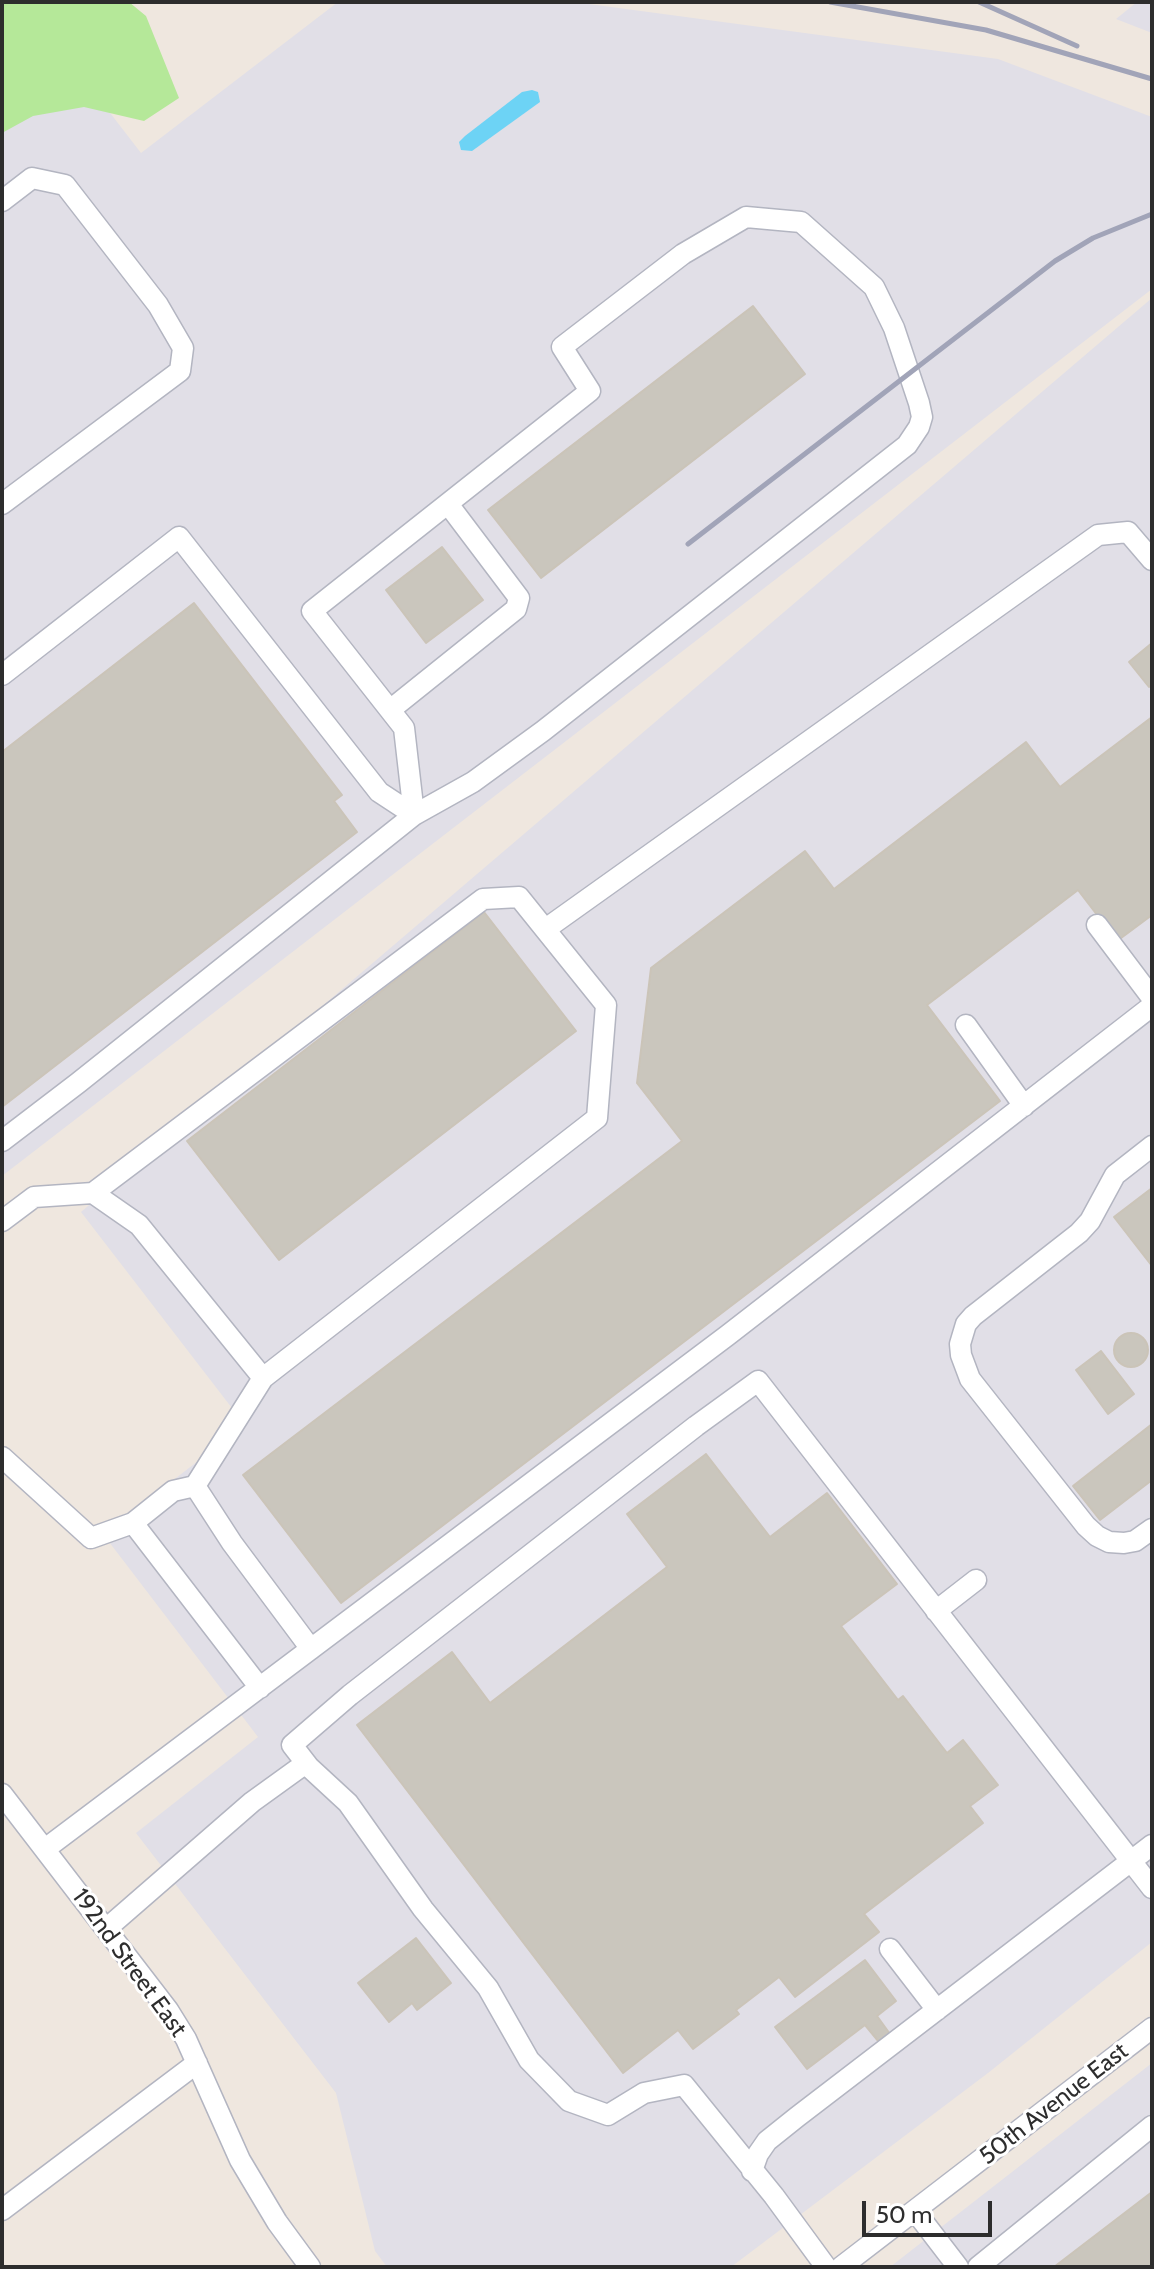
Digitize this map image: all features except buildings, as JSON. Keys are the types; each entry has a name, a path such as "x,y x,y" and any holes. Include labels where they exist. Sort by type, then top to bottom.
{"street":[{"path":"2,201 32,178 65,185 158,305 183,348 180,371 2,504"},
{"path":"2,1141 414,815 473,782 543,731 907,445 922,417 894,328 874,287 801,222 746,217 683,254 562,347 590,391 312,611 404,728 414,815"},
{"path":"390,710 516,609 519,598 448,504"},
{"path":"547,928 1098,535 1128,532 1152,560"},
{"path":"2,675 179,537 379,792 414,815"},
{"path":"2,1221 34,1197 93,1193 483,899 519,897 606,1005 597,1118 263,1378 195,1486 173,1491 133,1523 91,1538 2,1457"},
{"path":"1097,925 1152,998"},
{"path":"45,1849 715,1345 1152,1006"},
{"path":"966,1025 1024,1106"},
{"path":"1152,1146 1115,1175 1090,1221 1079,1233 973,1316 966,1324 960,1344 970,1379 1086,1526 1109,1542 1124,1543 1135,1541 1152,1529"},
{"path":"93,1193 139,1225 263,1378"},
{"path":"826,2267 684,2085 644,2093 608,2115 569,2101 529,2060 488,1988 423,1909 348,1803 306,1763 292,1745 350,1695 758,1381 1152,1888"},
{"path":"195,1486 232,1543 311,1649"},
{"path":"133,1523 260,1688"},
{"path":"936,1611 976,1580"},
{"path":"106,1929 252,1802 306,1763"},
{"name":"192nd Street East","path":"2,1794 168,2010 197,2063 240,2160 277,2222 310,2267"},
{"path":"752,2171 767,2141 1152,1845"},
{"path":"890,1949 937,2010"},
{"name":"50th Avenue East","path":"841,2267 1152,2028"},
{"path":"2,2210 197,2063"},
{"path":"978,2267 1152,2126"},
{"path":"915,2211 958,2267"}],"shaded area":[{"path":"338,2 574,2 998,59 1152,117 1152,289 2,1176 2,128 77,70 141,153"},
{"path":"1137,2 1152,2 1152,33 1116,19"},
{"path":"1152,298 1152,1942 988,2073 731,2267 387,2267 375,2251 336,2093 136,1833 258,1737 103,1534 245,1425 81,1212"},
{"path":"1152,2063 1152,2267 890,2267"}],"green space":[{"path":"2,2 129,2 146,16 179,98 144,121 84,107 33,116 2,133"}],"water":[{"path":"522,92 538,92 540,102 472,151 461,150 459,142 465,136"}],"railway":[{"path":"830,2 986,30 1152,79"},
{"path":"979,2 1077,46"},
{"path":"688,544 1055,261 1093,238 1152,214"}]}
